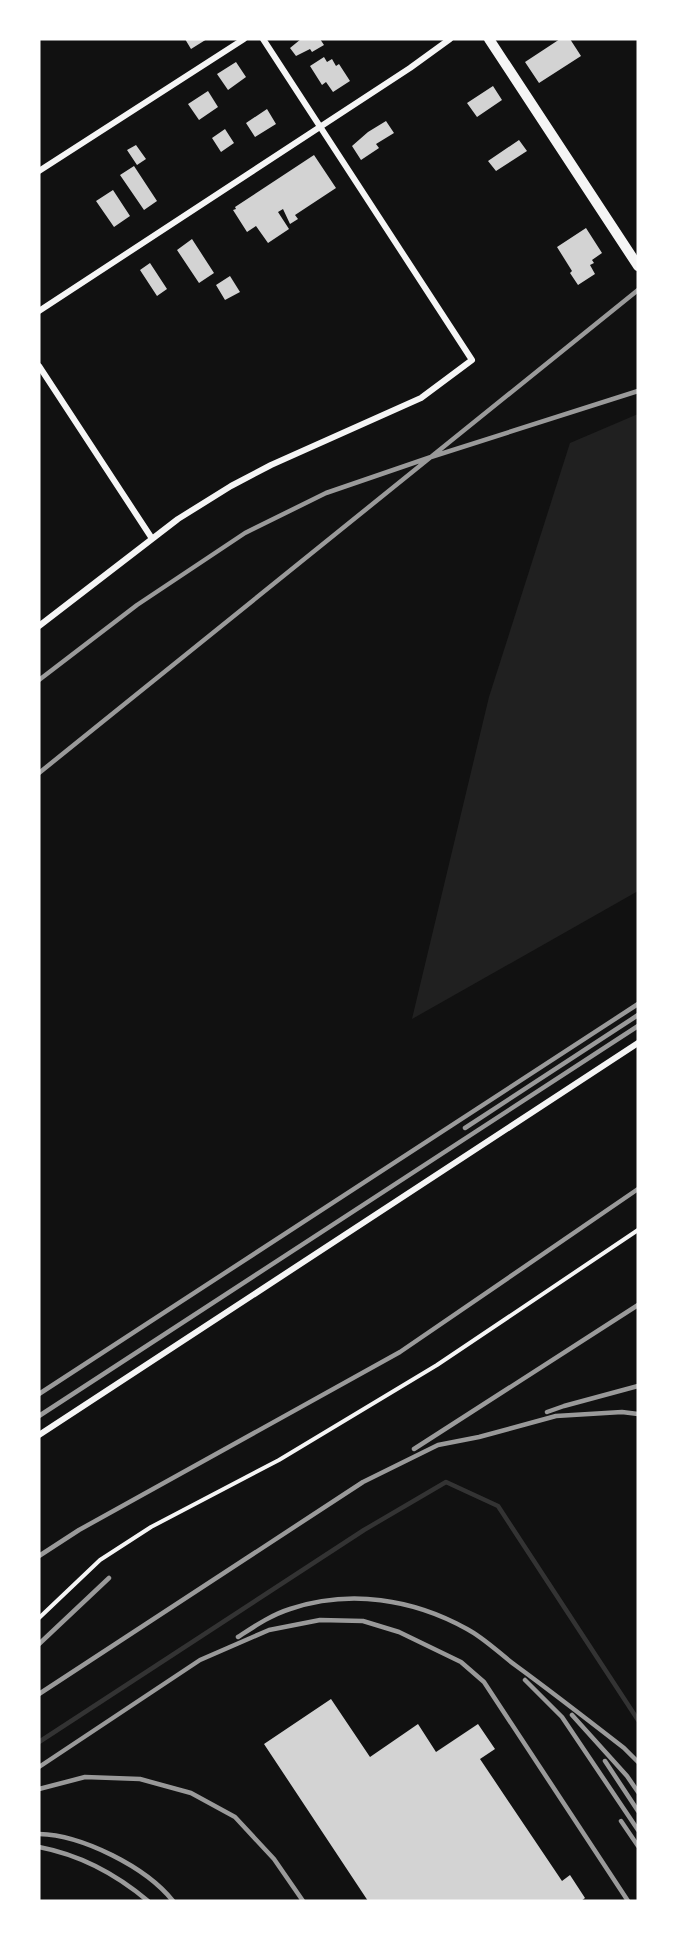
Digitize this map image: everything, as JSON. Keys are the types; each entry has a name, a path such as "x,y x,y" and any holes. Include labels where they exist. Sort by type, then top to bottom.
{"street":[{"path":"39,171 244,39"},
{"path":"39,626 151,537 231,486 261,470 421,398 472,360 263,39"},
{"path":"39,311 450,39"},
{"path":"489,39 638,266"},
{"path":"39,366 151,537"},
{"path":"39,1435 638,1043"}],"lane":[{"path":"39,1618 100,1560 151,1527 279,1460 437,1365 638,1230"}],"shaded area":[{"path":"638,414 638,891 412,1019 489,697 570,443"}],"building":[{"path":"185,39 207,39 191,49"},
{"path":"301,39 320,39 324,45 312,52 310,49 296,56 290,48"},
{"path":"560,39 570,39 581,56 539,83 525,62"},
{"path":"324,57 327,62 332,59 336,66 339,64 350,81 333,92 326,82 322,85 310,66"},
{"path":"236,62 246,77 228,90 217,74"},
{"path":"493,86 502,100 477,117 467,103"},
{"path":"208,91 218,107 199,120 188,104"},
{"path":"267,109 276,124 255,137 246,123"},
{"path":"386,121 394,133 376,144 379,148 361,160 352,146 368,132"},
{"path":"225,129 234,143 221,152 212,138"},
{"path":"519,140 527,151 496,171 488,161"},
{"path":"136,145 146,159 137,165 127,150"},
{"path":"314,155 336,188 295,215 298,219 290,224 283,209 278,212 289,229 268,243 256,226 247,232 233,210 236,209 235,207"},
{"path":"134,166 157,201 144,210 120,175"},
{"path":"113,190 130,216 114,227 96,201"},
{"path":"586,228 602,253 592,260 594,263 590,265 595,274 578,285 557,247"},
{"path":"192,239 214,273 199,283 177,250"},
{"path":"150,263 167,289 157,296 140,270"},
{"path":"230,276 240,292 225,300 216,285"},
{"path":"331,1699 370,1757 418,1724 436,1752 478,1724 495,1749 480,1759 562,1881 570,1875 585,1898 581,1901 368,1901 264,1744"}],"waterway":[{"path":"39,1742 364,1530 446,1482 498,1506 638,1720"}],"railway":[{"path":"39,773 638,290"},
{"path":"39,680 137,605 245,533 326,493 638,391"},
{"path":"39,1394 638,1004"},
{"path":"465,1128 638,1015"},
{"path":"39,1416 638,1026"},
{"path":"39,1556 79,1530 400,1352 638,1189"},
{"path":"414,1449 638,1305"},
{"path":"547,1412 638,1386"},
{"path":"39,1694 363,1482 438,1445 479,1437 556,1416 622,1412 638,1414"},
{"path":"39,1644 109,1578"},
{"path":"238,1637 283,1611 335,1599 381,1600 425,1610 479,1637 624,1748 638,1762"},
{"path":"39,1767 200,1660 269,1630 320,1620 363,1621 399,1632 461,1662 484,1682 628,1901"},
{"path":"525,1680 562,1717 638,1830"},
{"path":"572,1715 627,1776 638,1792"},
{"path":"605,1761 638,1811"},
{"path":"39,1789 85,1777 140,1779 191,1793 235,1817 274,1859 303,1901"},
{"path":"621,1821 638,1846"},
{"path":"39,1834 74,1840 112,1855 147,1876 173,1901"},
{"path":"39,1847 84,1860 111,1874 148,1901"}]}
